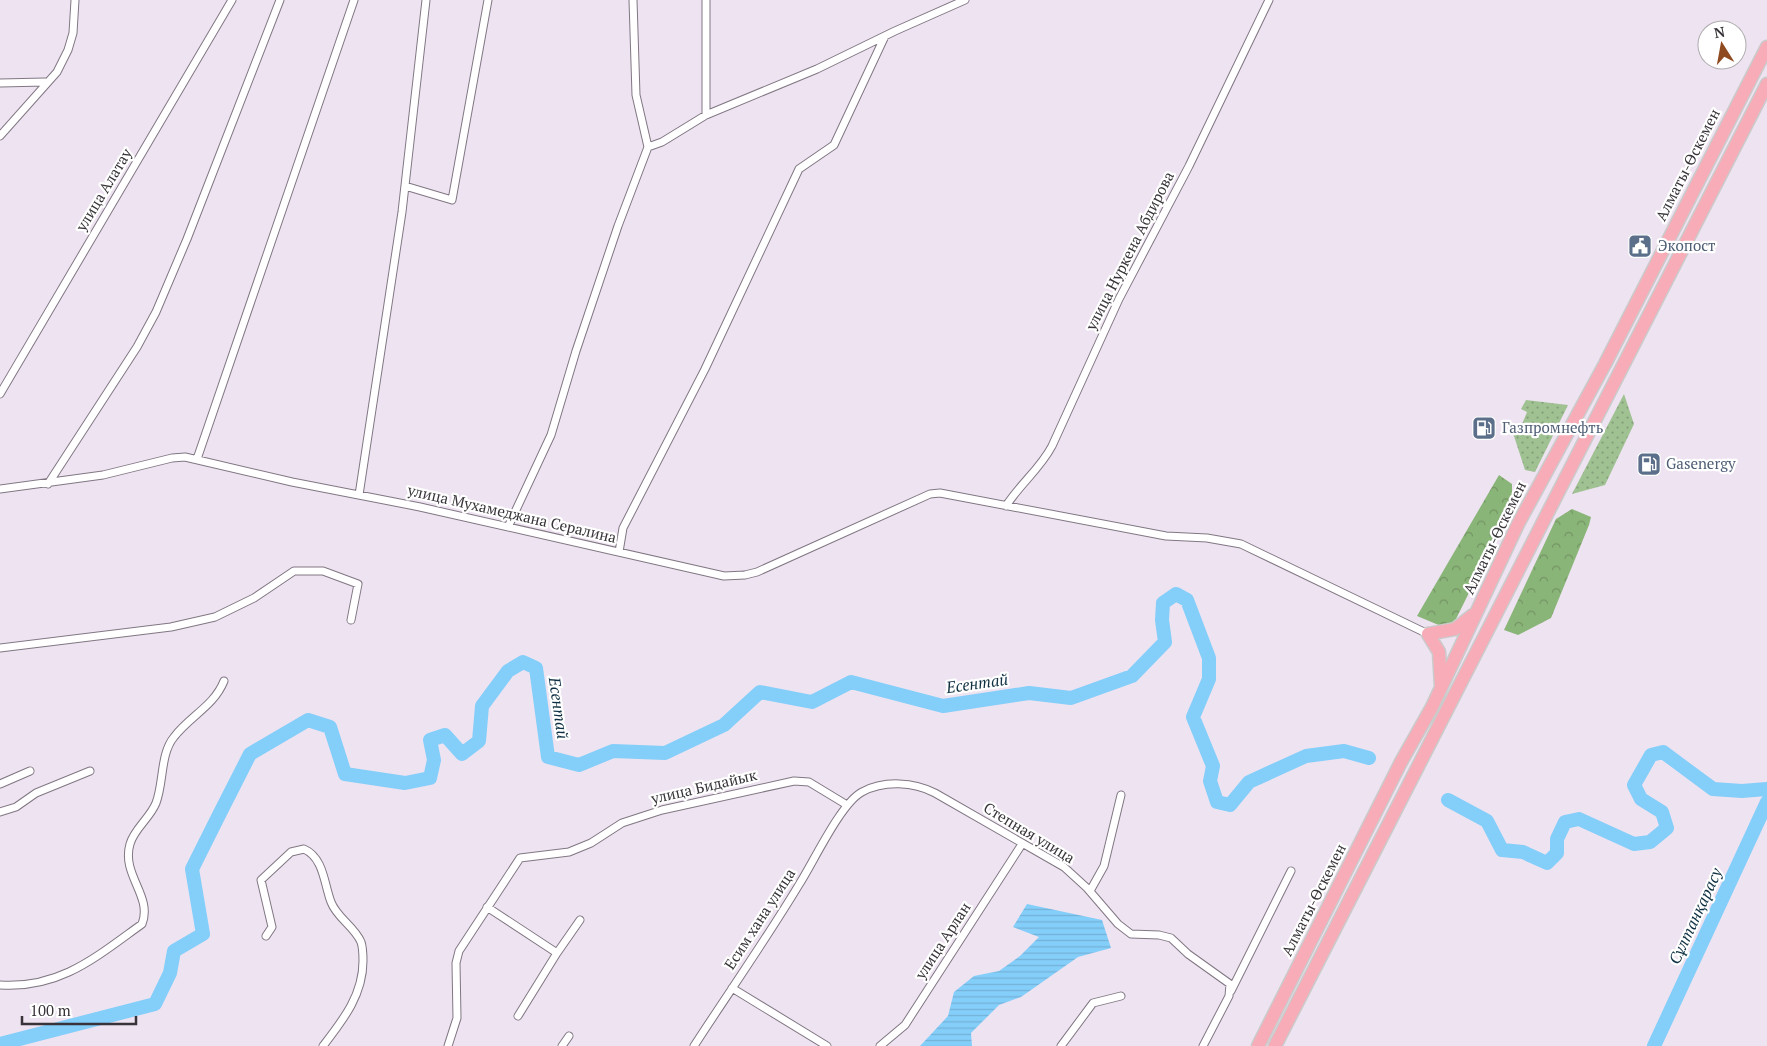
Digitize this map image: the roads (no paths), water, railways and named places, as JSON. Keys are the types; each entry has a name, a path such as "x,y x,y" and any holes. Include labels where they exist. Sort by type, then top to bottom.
{"highway":[{"name":"Алматы-Өскемен","path":"1258,1046 1401,762 1441,689 1518,524 1609,356 1767,47"},
{"path":"1275,1046 1767,84"},
{"path":"1441,689 1438,652 1428,634 1455,629 1471,617 1479,607"}],"street":[{"path":"0,136 46,82 57,72 68,50 73,33 75,0"},
{"name":"улица Алатау","path":"0,394 232,0"},
{"path":"48,484 137,347 156,312 187,239 280,0"},
{"path":"197,459 354,0"},
{"path":"359,495 405,186 426,0"},
{"path":"405,186 452,200 488,0"},
{"path":"508,527 551,435 576,351 618,226 648,147 636,96 633,0"},
{"path":"706,0 706,115"},
{"path":"648,147 662,142 706,115 818,69 965,0"},
{"name":"улица Нуркена Абдирова","path":"1006,506 1028,477 1043,463 1052,446 1119,300 1189,166 1269,0"},
{"path":"619,552 623,528 705,369 799,169 834,145 885,36"},
{"path":"0,83 46,82"},
{"name":"улица Мухамеджана Сералина","path":"0,489 48,484 103,475 172,458 197,459 292,482 508,527 724,576 745,575 757,572 930,494 940,493 1166,536 1207,538 1240,544 1428,634"},
{"path":"0,648 171,627 215,617 254,598 294,571 323,571 358,584 351,620"},
{"path":"0,985 39,984 74,971 142,924 146,914 144,902 132,879 127,857 130,842 156,804 167,747 174,736 203,711 219,693 224,680"},
{"path":"0,784 30,771"},
{"path":"0,812 16,807 36,793 90,771"},
{"name":"улица Бидайык","path":"448,1046 457,1018 456,963 459,952 520,858 569,852 591,843 622,823 662,810 794,781 808,782 847,805"},
{"name":"Степная улица","path":"847,805 861,792 876,787 893,784 921,786 1064,867 1090,891 1118,924 1131,934 1159,935 1171,938 1188,954 1230,984 1229,996"},
{"path":"1090,891 1104,866 1121,795"},
{"name":"Есим хана улица","path":"694,1046 800,884 847,805"},
{"name":"улица Арлан","path":"880,1046 905,1025 1022,844"},
{"path":"266,936 272,927 261,880 291,852 304,849 316,859 334,908 356,934 363,948 363,972 358,993 346,1015 323,1046"},
{"path":"1204,1046 1291,871"},
{"path":"487,907 557,953"},
{"path":"518,1016 580,920"},
{"path":"732,988 827,1046"},
{"path":"1061,1046 1093,1003 1121,996"},
{"path":"562,1046 569,1036"}],"water":[{"path":"1027,904 1102,920 1111,948 1078,957 1021,997 999,1005 971,1033 972,1046 920,1046 948,1016 954,992 974,976 999,971 1020,956 1039,937 1013,927"}],"waterway":[{"name":"Есентай","path":"0,1044 155,1004 170,973 174,951 203,934 192,869 250,754 308,720 330,727 345,774 405,783 430,778 434,760 430,740 445,735 462,754 479,741 482,706 508,671 523,662 536,668 548,757 579,765 613,751 665,753 724,725 760,692 812,702 851,682 943,706 1029,693 1071,698 1132,676 1165,642 1162,620 1163,603 1176,594 1187,600 1209,658 1209,679 1193,717 1213,766 1210,781 1217,802 1230,805 1249,782 1306,756 1344,751 1369,758"},
{"name":"Есентай","path":"1448,800 1487,821 1502,850 1523,852 1547,863 1557,853 1557,839 1565,822 1579,819 1634,844 1650,842 1667,828 1662,812 1641,799 1634,785 1651,755 1663,752 1713,789 1742,791 1767,789"},
{"name":"Сұлтанқарасу","path":"1654,1046 1767,802"}],"place":[{"name":"Экопост","path":"1640,246"},
{"name":"Газпромнефть","path":"1484,428"},
{"name":"Gasenergy","path":"1649,464"}]}
